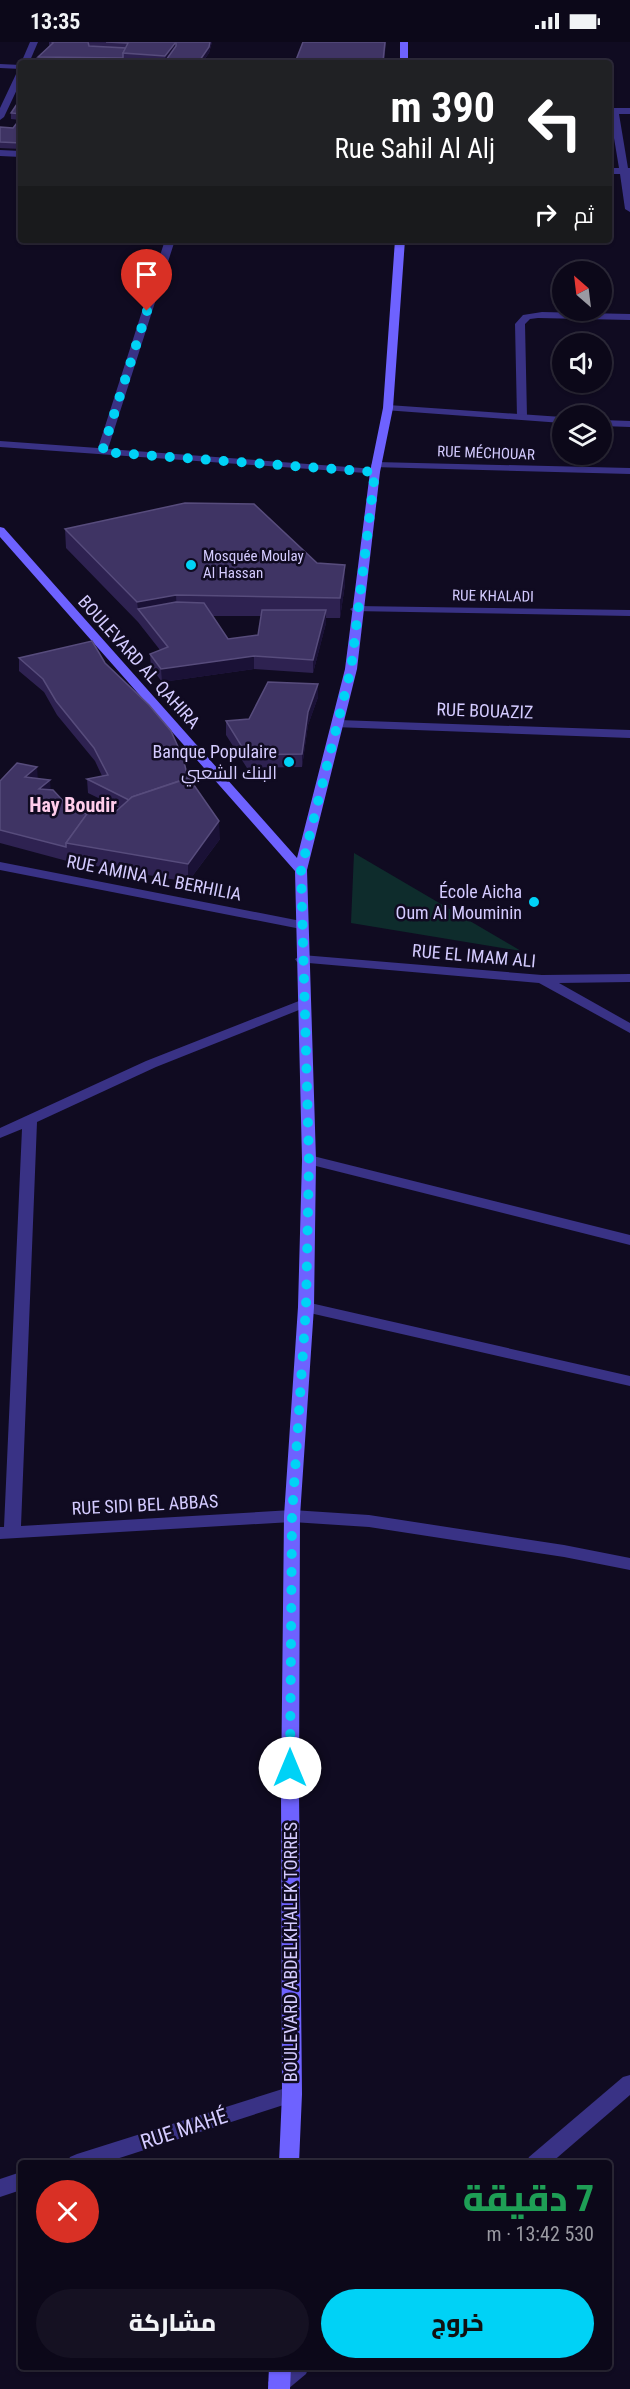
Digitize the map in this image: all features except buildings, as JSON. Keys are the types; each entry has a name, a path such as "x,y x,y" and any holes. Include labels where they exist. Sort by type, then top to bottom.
{"main road":[{"path":"404,42 404,60"},
{"name":"BOULEVARD ABDELKHALEK TORRES","path":"289,2160 292,2094 290,1803 292,1516 306,1307 309,1161 301,870 351,669 356,609 376,468 388,408 400,243"},
{"name":"BOULEVARD AL QAHIRA","path":"0,530 301,870"}],"street":[{"path":"26,60 34,42"},
{"path":"0,66 18,67"},
{"path":"0,117 18,78"},
{"path":"630,111 612,111 627,170 630,209"},
{"path":"0,153 18,154"},
{"path":"612,171 627,170"},
{"path":"102,452 169,243"},
{"path":"522,417 520,324 523,319 542,315 630,317"},
{"path":"388,408 552,419"},
{"path":"612,423 630,424"},
{"name":"RUE MÉCHOUAR","path":"0,444 376,468 630,471"},
{"name":"RUE KHALADI","path":"356,609 630,613"},
{"name":"RUE BOUAZIZ","path":"338,724 630,734"},
{"name":"RUE AMINA AL BERHILIA","path":"0,866 301,925"},
{"name":"RUE EL IMAM ALI","path":"302,959 542,979 630,1029"},
{"path":"542,979 630,978"},
{"path":"0,1134 151,1064 304,1003"},
{"path":"6,1533 30,1121"},
{"path":"309,1161 630,1240"},
{"path":"306,1307 630,1381"},
{"name":"RUE SIDI BEL ABBAS","path":"6,1533 292,1516 369,1521 564,1551 630,1564"},
{"path":"540,2160 630,2083"},
{"name":"RUE MAHÉ","path":"86,2160 292,2094"},
{"path":"0,2188 18,2182"},
{"path":"279,2380 294,2370"}],"green space":[{"path":"354,853 521,951 351,923"}],"place":[{"name":"Mosquée Moulay Al Hassan","path":"191,565"},
{"name":"Banque Populaire البنك الشعبي","path":"289,762"},
{"name":"École Aicha Oum Al Mouminin","path":"534,902"}],"district":[{"name":"Hay Boudir","path":"73,805"}],"route":[{"path":"147,311 102,452 375,472 356,609 351,669 301,870 309,1161 306,1307 292,1516 290,1768"}]}
